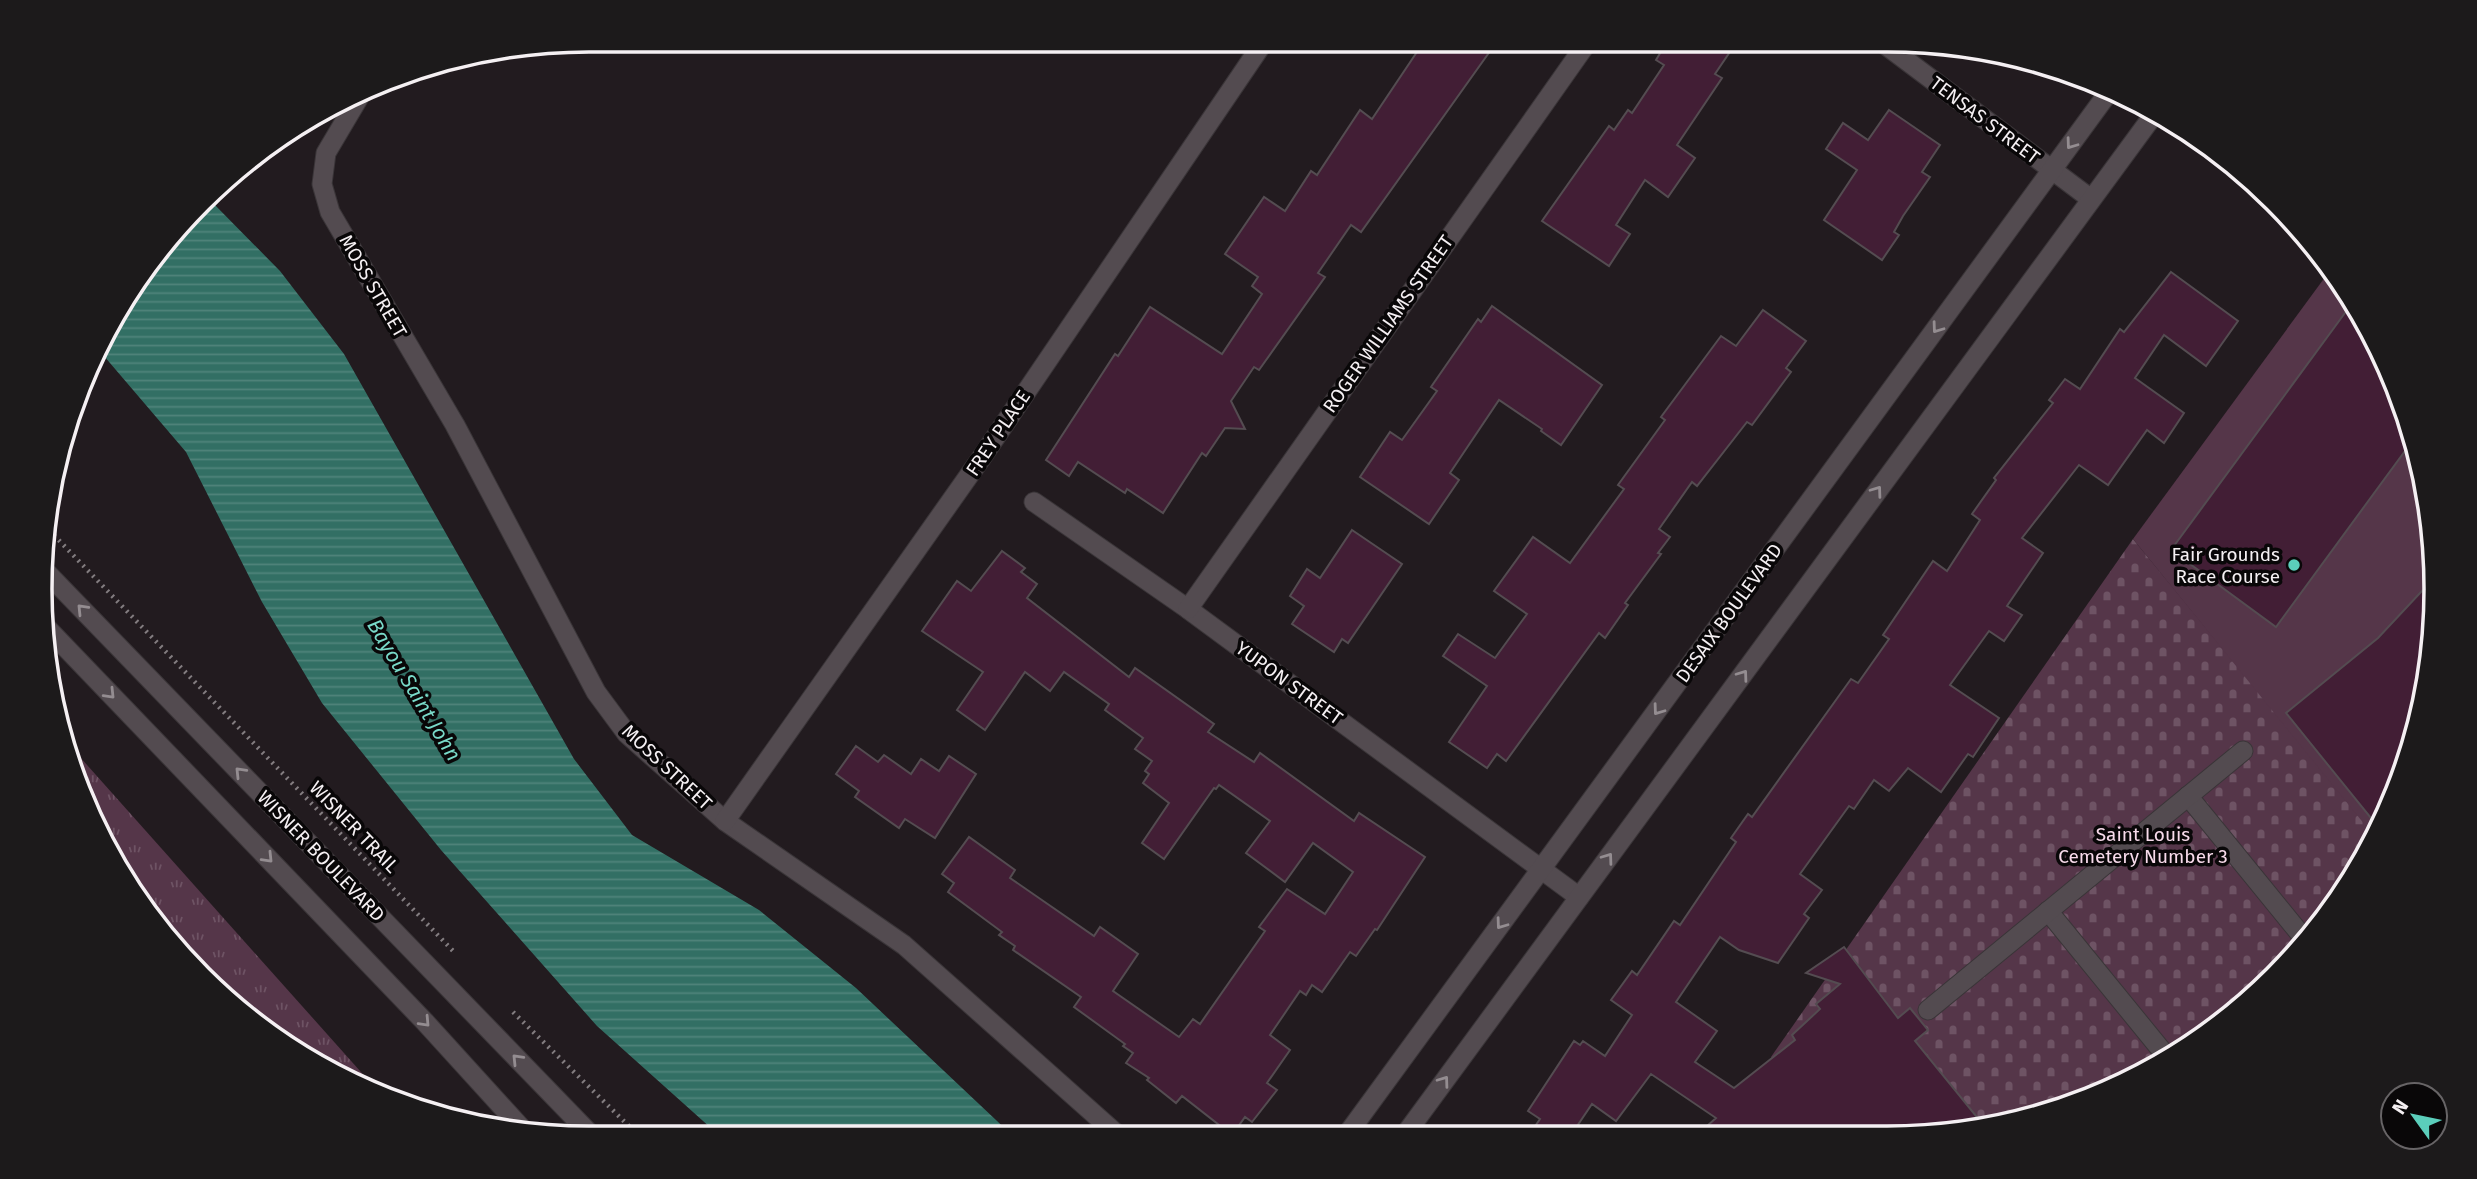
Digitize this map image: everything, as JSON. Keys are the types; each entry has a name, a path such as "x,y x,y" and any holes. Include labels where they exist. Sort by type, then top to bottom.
{"street":[{"name":"FREY PLACE","path":"724,821 982,457 1257,52"},
{"name":"ROGER WILLIAMS STREET","path":"1188,608 1581,52"},
{"name":"TENSAS STREET","path":"1896,52 2091,199"},
{"name":"DESAIX BOULEVARD","path":"1353,1126 2104,98"},
{"name":"MOSS STREET","path":"353,108 326,153 323,184 330,212 454,425 596,692 627,734 724,821 904,944 1108,1126"},
{"path":"1411,1126 2149,121"},
{"name":"YUPON STREET","path":"1034,502 1188,608 1579,898"},
{"name":"WISNER BOULEVARD","path":"53,579 582,1126"},
{"name":"WISNER BOULEVARD","path":"55,636 425,1022 515,1121"},
{"path":"1928,1010 2242,751"},
{"path":"2188,796 2300,933"},
{"path":"2048,911 2162,1051"}],"path":[{"name":"WISNER TRAIL","path":"55,537 459,956"},
{"path":"506,1006 629,1126"}],"green space":[{"name":"Fair Grounds Race Course","path":"2325,278 2353,321 2369,352 2396,417 2414,485 2423,554 2423,625 2414,694 2396,762 2368,829 2133,539"},
{"name":"Saint Louis Cemetery Number 3","path":"2133,539 2369,827 2353,858 2314,916 2291,944 2242,993 2214,1016 2156,1055 2093,1086 2026,1108 1958,1122 1829,1126 1771,1057"},
{"path":"79,756 366,1077 321,1055 263,1016 235,993 186,944 163,916 124,858 93,795"}],"water":[{"name":"Bayou Saint John","path":"215,205 280,271 344,354 574,759 632,835 759,910 856,988 1002,1126 709,1126 597,1026 441,850 322,703 262,602 186,452 105,358 124,321 163,263"}],"building":[{"path":"1417,52 1489,52 1361,232 1351,225 1318,273 1325,277 1259,370 1254,367 1231,401 1245,429 1225,428 1206,456 1202,453 1163,513 1127,489 1125,493 1078,462 1069,476 1046,460 1115,354 1118,356 1150,307 1222,354 1262,294 1252,286 1258,277 1225,254 1264,197 1285,211 1311,171 1317,175 1360,110 1372,119"},
{"path":"1661,52 1730,52 1715,74 1722,78 1677,145 1695,158 1668,197 1645,180 1616,225 1630,234 1609,266 1542,221 1609,126 1614,130 1628,110 1632,113 1664,65 1656,60"},
{"path":"1889,110 1940,145 1922,172 1930,177 1903,216 1894,232 1899,235 1882,260 1824,220 1857,170 1826,149 1843,123 1868,140"},
{"path":"2171,272 2238,321 2206,366 2164,335 2135,378 2184,413 2164,443 2147,430 2108,485 2079,465 2022,538 2043,553 2007,606 2022,615 2004,641 1989,631 1950,685 1999,718 1973,757 1968,754 1941,792 1908,768 1889,791 1874,780 1854,809 1849,806 1800,874 1822,890 1804,914 1809,918 1778,963 1739,950 1720,937 1676,1002 1717,1031 1695,1062 1734,1088 1795,1040 1792,1035 1820,1009 1816,1004 1840,984 1806,973 1844,947 1898,1018 1910,1008 1928,1030 1915,1041 1978,1118 1923,1125 1707,1126 1716,1118 1651,1074 1616,1121 1592,1104 1577,1126 1535,1126 1540,1119 1528,1111 1574,1041 1580,1045 1583,1041 1605,1056 1632,1015 1611,1000 1632,971 1637,975 1674,921 1680,925 1736,842 1731,838 1748,814 1752,817 1851,679 1858,683 1889,639 1883,635 1933,561 1947,571 1980,520 1972,514 1996,480 1994,478 2053,403 2049,400 2065,379 2080,389 2120,329 2124,332"},
{"path":"1492,306 1602,385 1561,445 1499,400 1450,473 1459,480 1429,524 1360,477 1390,432 1402,440 1437,391 1431,387 1478,319 1481,322"},
{"path":"1763,310 1806,341 1786,368 1791,372 1752,425 1747,422 1697,486 1692,482 1659,529 1670,537 1658,553 1661,554 1625,603 1628,605 1605,638 1599,633 1506,761 1497,754 1487,768 1449,742 1487,686 1443,656 1458,634 1495,658 1527,614 1494,591 1533,537 1570,563 1624,489 1618,485 1665,420 1661,417 1721,336 1736,346"},
{"path":"2347,311 2384,384 2406,450 2276,627 2171,550"},
{"path":"1352,530 1402,564 1348,643 1342,639 1334,652 1292,624 1304,606 1290,596 1307,569 1320,578"},
{"path":"1002,551 1025,568 1021,572 1037,584 1027,598 1129,677 1135,668 1214,724 1208,732 1254,762 1260,753 1354,821 1359,813 1425,857 1377,930 1375,929 1356,956 1350,952 1322,992 1312,985 1306,995 1300,991 1270,1035 1290,1050 1267,1083 1277,1090 1252,1122 1245,1117 1238,1126 1220,1126 1182,1096 1176,1103 1147,1080 1149,1078 1126,1063 1133,1053 1123,1046 1125,1044 1074,1007 1081,997 1013,950 1015,946 999,935 1002,932 948,892 954,883 942,874 969,837 1015,870 1010,878 1094,936 1100,927 1138,954 1113,991 1179,1037 1193,1019 1200,1024 1265,931 1259,927 1287,889 1325,914 1353,872 1313,843 1285,882 1246,853 1270,821 1219,785 1214,788 1164,859 1142,843 1169,803 1143,783 1149,774 1145,771 1152,761 1135,749 1143,738 1105,710 1109,704 1064,672 1050,691 1025,672 985,730 957,710 983,672 922,631 957,581 971,591"},
{"path":"2424,589 2420,660 2414,694 2396,762 2372,820 2286,713 2378,638"},
{"path":"856,746 878,762 884,755 911,774 921,759 939,771 949,756 976,774 935,838 905,819 899,828 855,797 859,791 836,774"}],"place":[{"name":"Fair Grounds Race Course","path":"2294,565"}]}
